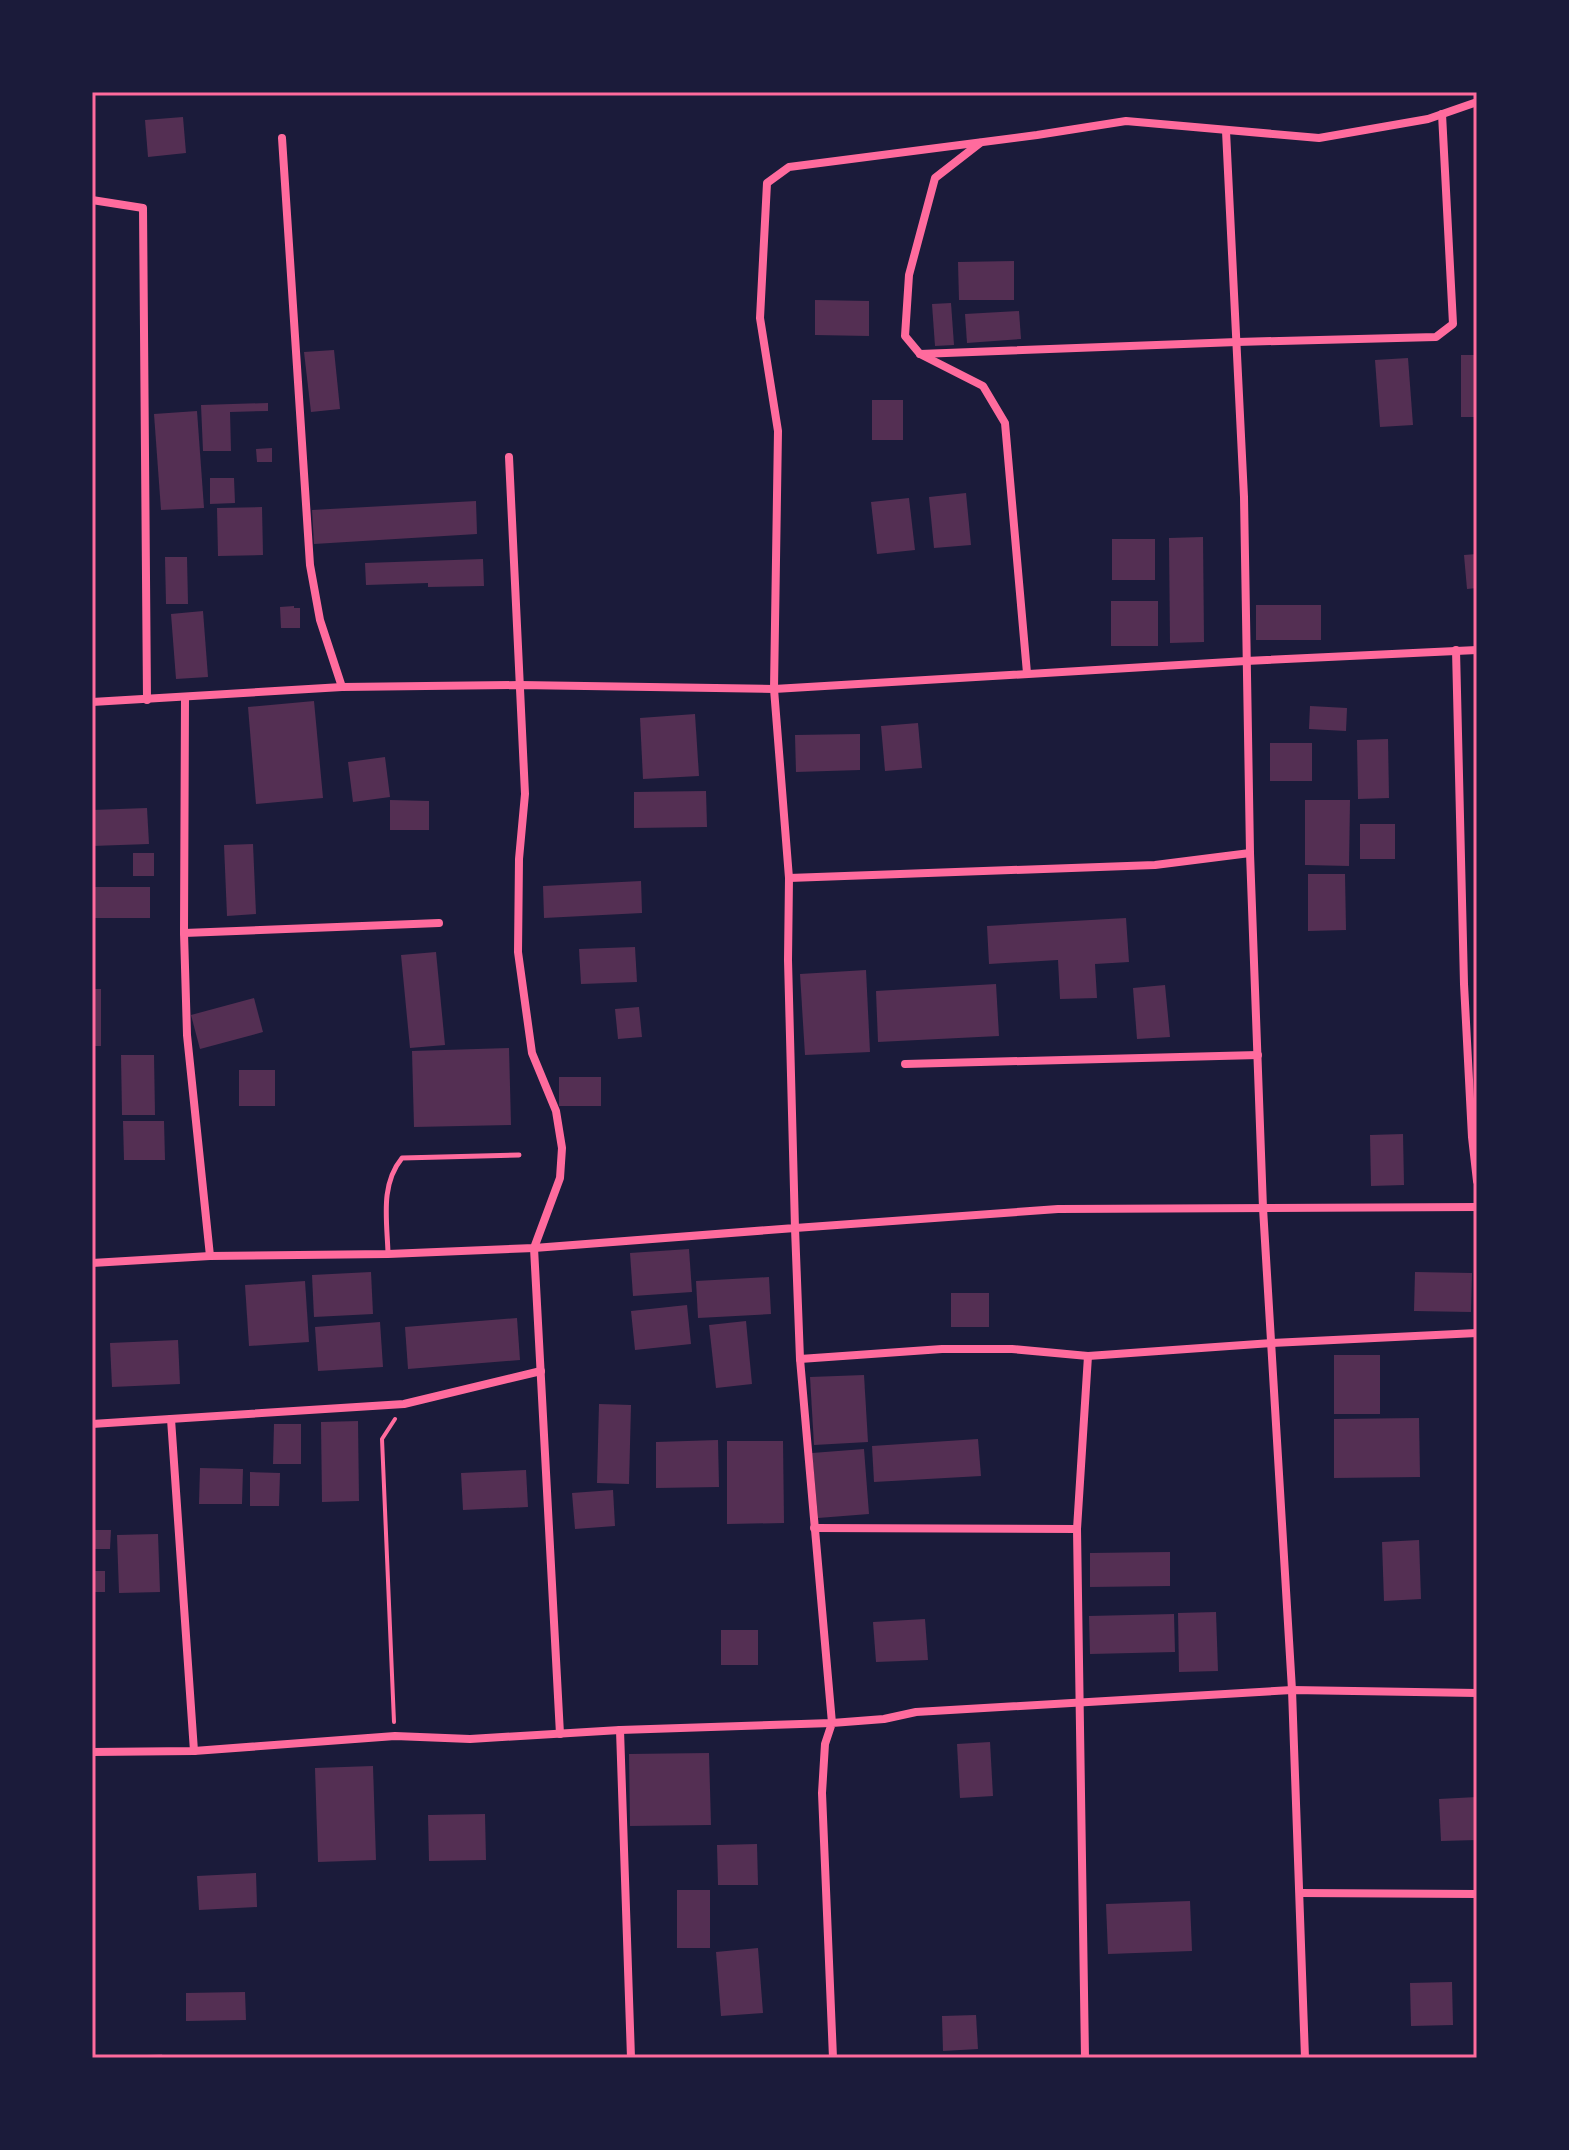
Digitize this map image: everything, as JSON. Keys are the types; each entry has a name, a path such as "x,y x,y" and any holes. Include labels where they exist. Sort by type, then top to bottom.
{"street":[{"path":"833,2058 822,1793 825,1744 832,1723 800,1359 788,960 789,878 774,689 778,431 760,318 767,183 789,167 1126,121 1319,138 1428,119 1477,102"},
{"path":"920,354 1436,337 1453,324 1442,114"},
{"path":"1226,131 1244,497 1250,853 1263,1208 1292,1690 1305,2058"},
{"path":"282,138 310,565 320,620 342,687"},
{"path":"981,142 935,178 909,275 905,336 920,354 983,386 1005,423 1027,673"},
{"path":"92,200 143,208 147,700"},
{"path":"509,457 525,794 519,859 518,952 532,1053 556,1111 562,1148 560,1178 534,1248 560,1734"},
{"path":"1456,650 1464,984 1477,1181"},
{"path":"92,702 342,687 520,685 774,689 1477,650"},
{"path":"185,698 187,1035 210,1256"},
{"path":"789,878 1155,865 1250,853"},
{"path":"184,933 439,923"},
{"path":"905,1064 1258,1055"},
{"path":"92,1263 210,1256 534,1248 1058,1209 1477,1207"},
{"path":"800,1359 956,1349 1012,1349 1088,1356 1477,1333"},
{"path":"1085,2058 1077,1529 1088,1356"},
{"path":"92,1424 404,1404 541,1371"},
{"path":"171,1419 194,1751"},
{"path":"814,1528 1077,1529"},
{"path":"92,1752 194,1751 395,1736 470,1739 832,1723 884,1719 916,1712 1292,1690 1477,1693"},
{"path":"620,1730 631,2058"},
{"path":"1300,1893 1477,1894"}],"lane":[{"path":"388,1254 387,1191 392,1171 402,1158 519,1155"}],"path":[{"path":"395,1736 382,1439 404,1404"}],"building":[{"path":"183,117 186,153 148,157 145,120"},
{"path":"1014,261 1014,300 959,300 958,262"},
{"path":"815,300 869,301 869,336 815,335"},
{"path":"951,303 954,345 935,346 932,304"},
{"path":"1019,311 1021,339 967,343 965,314"},
{"path":"334,350 340,409 311,412 304,352"},
{"path":"1461,355 1477,355 1477,417 1461,417"},
{"path":"1408,358 1413,425 1380,427 1375,360"},
{"path":"872,400 903,400 903,440 872,440"},
{"path":"268,403 268,411 230,412 231,451 203,451 201,405"},
{"path":"197,411 204,508 161,510 154,414"},
{"path":"272,448 272,462 257,462 256,449"},
{"path":"210,478 234,478 235,503 210,504"},
{"path":"966,493 971,545 934,548 929,497"},
{"path":"909,498 915,550 877,554 871,502"},
{"path":"476,501 477,534 314,544 312,510"},
{"path":"262,507 263,555 218,556 217,508"},
{"path":"1203,537 1204,642 1170,643 1169,538"},
{"path":"1112,539 1155,539 1155,580 1112,580"},
{"path":"1477,554 1477,588 1467,589 1464,555"},
{"path":"165,557 187,557 188,604 166,604"},
{"path":"483,559 484,586 428,587 428,583 366,585 365,563"},
{"path":"1111,601 1158,601 1158,646 1111,646"},
{"path":"1256,605 1321,605 1321,640 1256,640"},
{"path":"280,607 300,608 300,628 281,628"},
{"path":"203,611 208,677 176,679 171,614"},
{"path":"314,701 323,798 256,804 248,707"},
{"path":"1310,706 1347,708 1346,731 1309,729"},
{"path":"695,714 699,776 643,779 640,718"},
{"path":"918,723 922,768 885,771 881,726"},
{"path":"860,734 860,770 796,772 795,735"},
{"path":"1388,739 1389,798 1358,799 1357,740"},
{"path":"1270,743 1312,743 1312,781 1270,781"},
{"path":"385,757 390,797 353,802 348,762"},
{"path":"706,791 707,827 634,828 634,792"},
{"path":"390,800 429,801 429,830 390,830"},
{"path":"1305,800 1350,800 1349,866 1305,865"},
{"path":"147,808 149,844 92,846 92,810"},
{"path":"1360,824 1395,824 1395,859 1360,859"},
{"path":"253,844 256,914 227,916 224,845"},
{"path":"133,853 154,853 154,876 133,876"},
{"path":"1308,874 1345,874 1346,930 1308,931"},
{"path":"641,881 642,913 544,918 543,886"},
{"path":"92,887 150,887 150,918 92,918"},
{"path":"1126,918 1129,962 1095,964 1097,998 1060,999 1058,960 989,964 987,926"},
{"path":"635,947 637,982 581,984 579,949"},
{"path":"436,952 445,1045 410,1048 401,955"},
{"path":"866,970 870,1052 805,1055 800,974"},
{"path":"996,984 999,1036 878,1042 876,991"},
{"path":"1165,985 1170,1037 1137,1039 1133,988"},
{"path":"92,989 101,989 101,1046 92,1046"},
{"path":"254,998 263,1032 200,1049 191,1015"},
{"path":"639,1007 642,1037 618,1039 615,1009"},
{"path":"509,1048 511,1125 414,1127 412,1051"},
{"path":"121,1055 154,1055 155,1115 122,1115"},
{"path":"239,1070 275,1070 275,1106 239,1106"},
{"path":"559,1077 601,1077 601,1106 559,1106"},
{"path":"123,1121 164,1121 165,1160 124,1160"},
{"path":"1403,1134 1404,1185 1371,1186 1370,1135"},
{"path":"689,1249 692,1292 633,1296 630,1253"},
{"path":"371,1272 373,1314 314,1317 312,1275"},
{"path":"1415,1272 1472,1273 1471,1312 1414,1311"},
{"path":"769,1277 771,1314 698,1318 696,1281"},
{"path":"305,1281 309,1342 249,1346 245,1285"},
{"path":"951,1293 989,1293 989,1327 951,1327"},
{"path":"687,1305 691,1344 635,1350 631,1311"},
{"path":"517,1318 520,1360 408,1369 405,1327"},
{"path":"746,1321 752,1384 716,1388 709,1325"},
{"path":"380,1322 383,1367 318,1371 315,1327"},
{"path":"178,1340 180,1384 112,1387 110,1343"},
{"path":"1334,1355 1380,1355 1380,1414 1334,1414"},
{"path":"864,1375 868,1442 814,1445 810,1377"},
{"path":"599,1404 631,1405 629,1484 597,1483"},
{"path":"1419,1418 1420,1477 1334,1478 1334,1419"},
{"path":"358,1421 359,1501 322,1502 321,1422"},
{"path":"274,1424 301,1424 301,1464 273,1464"},
{"path":"978,1439 981,1476 874,1482 872,1446"},
{"path":"718,1440 719,1487 656,1488 656,1442"},
{"path":"727,1441 783,1441 784,1523 727,1524"},
{"path":"864,1449 869,1514 818,1518 812,1453"},
{"path":"200,1468 243,1469 242,1504 199,1504"},
{"path":"526,1470 528,1507 463,1510 461,1473"},
{"path":"250,1472 280,1473 279,1506 250,1506"},
{"path":"92,1488 95,1488 95,1526 92,1526"},
{"path":"613,1490 615,1526 575,1529 572,1493"},
{"path":"92,1530 111,1530 110,1549 92,1549"},
{"path":"158,1534 160,1592 119,1593 117,1535"},
{"path":"1419,1540 1421,1599 1384,1601 1382,1542"},
{"path":"1170,1552 1170,1586 1090,1587 1090,1553"},
{"path":"92,1571 105,1571 105,1592 92,1592"},
{"path":"1216,1612 1218,1671 1179,1672 1178,1613"},
{"path":"1174,1614 1175,1652 1090,1654 1089,1616"},
{"path":"925,1619 928,1660 876,1662 873,1622"},
{"path":"721,1630 758,1630 758,1665 721,1665"},
{"path":"990,1742 993,1796 960,1798 957,1744"},
{"path":"709,1753 711,1825 630,1826 629,1754"},
{"path":"373,1766 376,1860 318,1862 315,1768"},
{"path":"1477,1797 1477,1840 1441,1841 1439,1799"},
{"path":"485,1814 486,1860 429,1861 428,1815"},
{"path":"757,1844 758,1885 718,1885 717,1845"},
{"path":"256,1873 257,1907 199,1910 197,1876"},
{"path":"677,1890 710,1890 710,1948 677,1948"},
{"path":"1190,1901 1192,1951 1108,1954 1106,1904"},
{"path":"758,1948 763,2013 721,2016 716,1952"},
{"path":"1452,1982 1453,2025 1411,2026 1410,1983"},
{"path":"245,1992 246,2020 186,2021 186,1993"},
{"path":"976,2015 978,2049 943,2051 942,2016"},
{"path":"162,2054 163,2058 132,2058 132,2056"}]}
